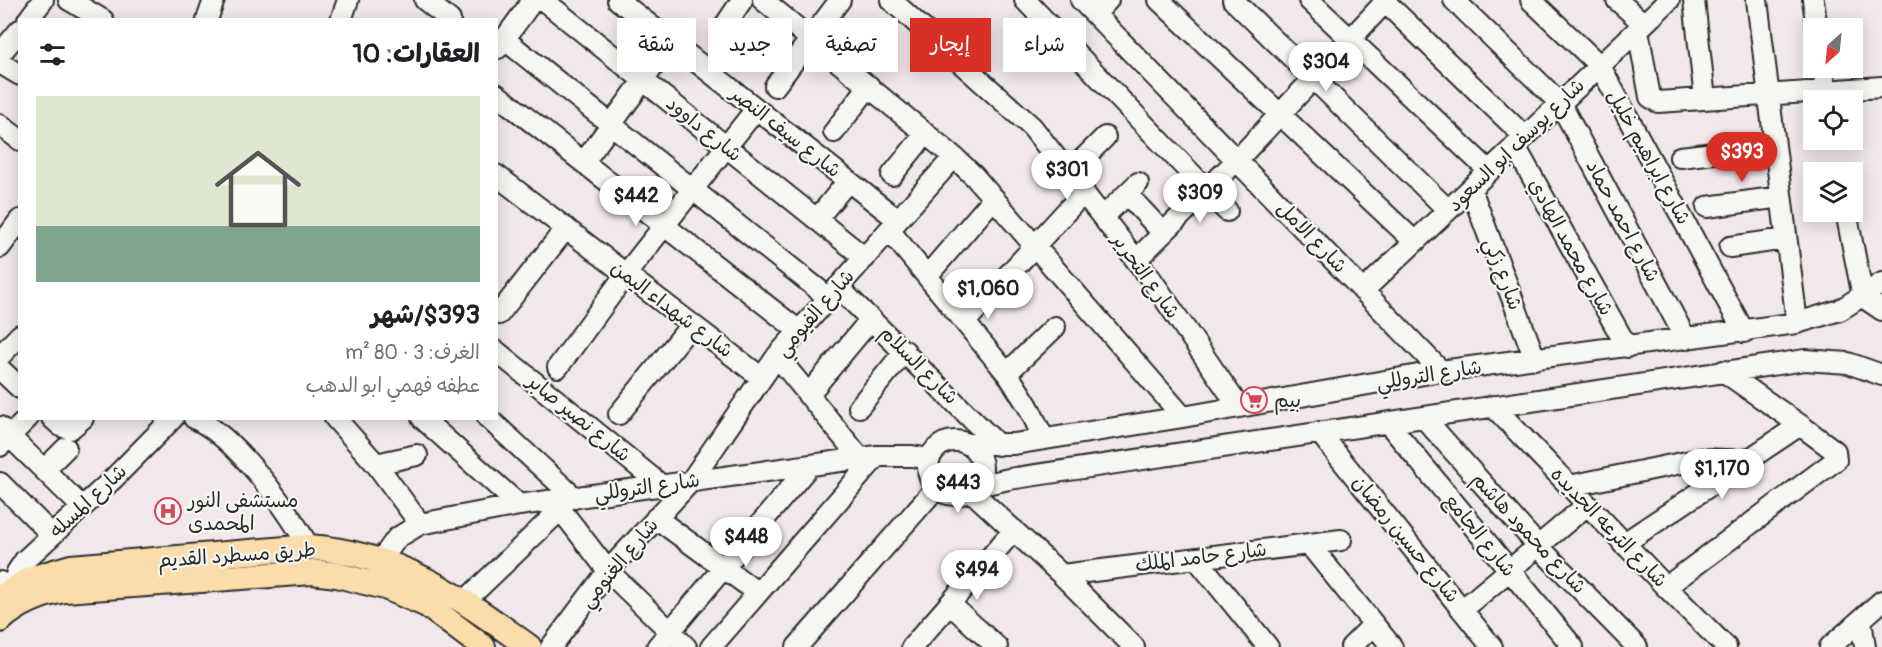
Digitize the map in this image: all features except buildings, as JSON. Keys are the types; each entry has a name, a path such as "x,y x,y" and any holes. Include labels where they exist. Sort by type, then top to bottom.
{"main road":[{"name":"طريق مسطرد القديم","path":"4,590 44,574 71,567 309,547 330,549 381,560 421,577 464,602 529,647"},
{"name":"طريق مسطرد القديم","path":"0,620 26,602 52,592 312,572 362,581 406,596 428,606 483,647"}],"street":[{"path":"30,18 43,0"},
{"path":"69,0 100,18"},
{"path":"208,18 214,0"},
{"path":"342,18 348,0"},
{"path":"424,0 447,18"},
{"path":"500,45 533,0"},
{"name":"شارع داوود","path":"543,0 865,258"},
{"name":"شارع سيف النصر","path":"618,0 641,18"},
{"path":"730,18 742,0"},
{"path":"763,0 804,32"},
{"path":"826,18 840,0"},
{"name":"شارع التحرير","path":"891,0 1032,127 1136,260 1239,407"},
{"path":"1025,0 1227,211"},
{"path":"1159,0 1414,242"},
{"path":"1233,0 1448,210"},
{"path":"1310,0 1489,171"},
{"name":"شارع احمد حماد","path":"1454,0 1560,103 1686,339"},
{"name":"شارع ابراهيم خليل","path":"1531,0 1600,66 1744,332"},
{"path":"1617,0 1641,27 1650,97 1653,100 1663,103 1803,93"},
{"name":"شارع يوسف ابو السعود","path":"1363,291 1670,0"},
{"path":"1694,0 1705,99"},
{"path":"1757,0 1797,323"},
{"path":"1813,0 1816,18"},
{"path":"1136,260 1237,160 1385,1"},
{"name":"شارع محمد الهادي","path":"1385,1 1520,142 1627,347"},
{"name":"شارع الامل","path":"1095,5 1237,160 1441,371"},
{"path":"0,54 18,32"},
{"name":"شارع السلام","path":"500,45 612,124 693,189 872,319 998,445"},
{"path":"775,86 804,47"},
{"name":"شارع سيف النصر","path":"696,62 848,181 893,225 927,276 1020,391 1044,439"},
{"path":"0,63 18,74"},
{"path":"584,162 649,72"},
{"path":"852,72 954,157 994,198 1183,417"},
{"path":"834,132 869,86"},
{"path":"1840,90 1882,87"},
{"path":"498,96 799,331"},
{"path":"558,367 626,274 756,109"},
{"path":"0,125 18,138"},
{"path":"892,175 926,133"},
{"path":"1069,173 1105,137"},
{"path":"1680,157 1775,146"},
{"name":"شارع الفيومي","path":"690,481 777,356 954,157"},
{"name":"شارع شهداء اليمن","path":"498,179 566,228 762,378"},
{"path":"817,219 848,181"},
{"path":"1103,217 1133,189 1163,233"},
{"name":"شارع زكي","path":"1471,189 1535,359"},
{"path":"965,322 1084,192"},
{"path":"1707,207 1781,197"},
{"path":"927,276 994,198"},
{"path":"1848,222 1863,297 1882,310"},
{"path":"0,247 18,223"},
{"path":"499,314 566,228"},
{"path":"1730,247 1786,239"},
{"name":"شارع التروللي","path":"969,444 998,445 1044,439 1441,371 1744,332 1797,323 1840,310 1882,284"},
{"path":"808,395 872,319"},
{"path":"619,414 692,324"},
{"path":"1007,373 1055,327"},
{"path":"0,356 18,337"},
{"path":"859,407 905,351"},
{"name":"شارع نصير صابر","path":"498,353 661,485"},
{"path":"711,647 869,457 808,395 777,356"},
{"name":"شارع التروللي","path":"974,489 1009,479 1723,371 1820,360 1848,363 1882,375"},
{"path":"0,369 18,386"},
{"path":"1666,587 1833,464 1837,458 1834,452 1800,425 1723,371"},
{"name":"شارع الترعه الجديده","path":"1493,406 1726,647"},
{"name":"شارع محمود هاشم","path":"1424,418 1539,546 1636,647"},
{"path":"25,420 3,437 44,470 82,507"},
{"path":"54,420 65,429 79,423"},
{"name":"شارع المسله","path":"4,590 21,565 171,420"},
{"path":"197,420 227,441 278,498 309,547"},
{"path":"337,420 376,464 420,524"},
{"path":"424,420 519,505"},
{"path":"490,420 563,503 608,571 686,647"},
{"name":"شارع الجامع","path":"1388,423 1572,647"},
{"path":"1623,543 1800,425"},
{"name":"شارع حسين رمضان","path":"1319,432 1492,647"},
{"path":"962,441 975,449 983,471 974,489 962,495 953,496 936,488 928,474 929,459 933,452 946,442 962,441"},
{"path":"44,470 66,448"},
{"name":"شارع التروللي","path":"381,560 397,538 420,524 519,505 563,503 661,485 894,454 929,459"},
{"path":"376,464 417,455"},
{"path":"1569,486 1701,459 1747,461"},
{"path":"657,647 809,466"},
{"name":"شارع الغنومي","path":"551,647 608,571 690,481"},
{"path":"0,483 52,535"},
{"path":"797,647 936,488"},
{"path":"974,489 1134,647"},
{"path":"464,602 563,503"},
{"path":"1462,610 1587,505"},
{"path":"657,518 758,593"},
{"path":"912,647 1014,530"},
{"name":"شارع حامد الملك","path":"1062,575 1341,540"},
{"path":"1309,544 1392,647"},
{"path":"1196,558 1268,647"},
{"path":"1830,647 1882,601"},
{"path":"950,604 997,647"},
{"path":"1861,621 1865,647"},
{"path":"1352,647 1374,625"}],"place":[{"name":"بيم","path":"1254,400"},
{"name":"مستشفى النور المحمدى","path":"168,511"}]}
